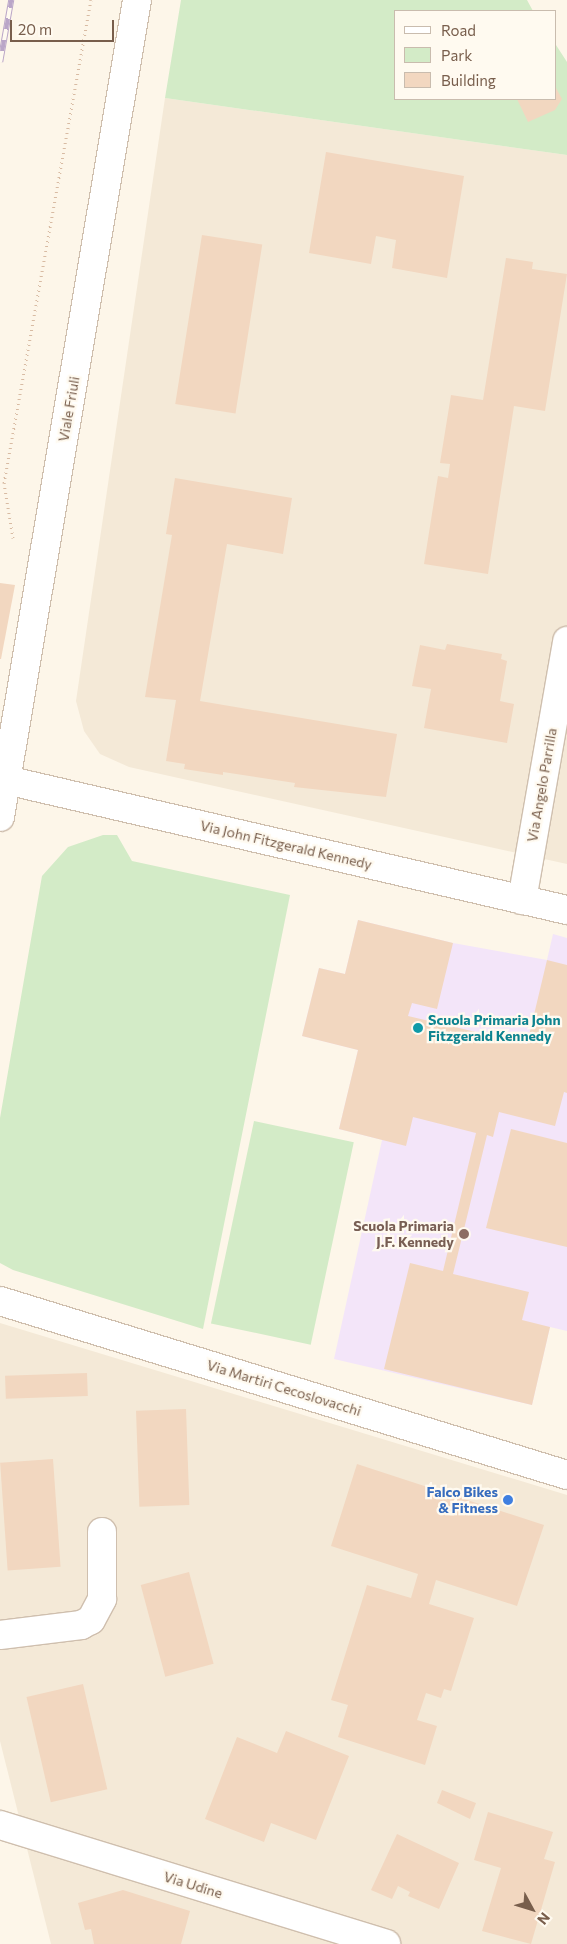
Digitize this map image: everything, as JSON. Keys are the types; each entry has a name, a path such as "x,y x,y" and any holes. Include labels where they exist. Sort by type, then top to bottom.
{"street":[{"name":"Viale Friuli","path":"0,817 137,0"},
{"name":"Via Angelo Parrilla","path":"522,900 567,641"},
{"name":"Via John Fitzgerald Kennedy","path":"6,780 567,910"},
{"name":"Via Martiri Cecoslovacchi","path":"0,1301 567,1474"},
{"path":"0,1635 81,1625 91,1620 102,1599 102,1532"},
{"name":"Via Udine","path":"0,1825 386,1944"}],"path":[{"path":"14,548 4,483 91,0"}],"shaded area":[{"path":"165,98 567,155 567,864 129,767 100,754 84,731 76,701"},
{"name":"Scuola Primaria J.F. Kennedy","path":"358,920 453,943 547,960 553,934 567,938 567,1331 550,1327 532,1405 334,1359 382,1140 339,1129 358,1050 302,1036 319,968 345,974"},
{"path":"0,1323 567,1495 567,1944 51,1944 0,1741"}],"green space":[{"path":"181,0 527,0 532,10 394,10 394,100 557,100 557,47 567,62 567,155 165,98"},
{"path":"103,835 117,835 132,861 290,895 203,1329 13,1270 0,1263 0,1118 42,876 68,847"},
{"path":"254,1121 354,1142 311,1345 211,1323"}],"building":[{"path":"557,90 562,99 555,110 528,122 517,100 557,100"},
{"path":"326,152 464,176 447,278 392,268 396,240 376,236 371,264 309,253"},
{"path":"202,235 262,245 235,413 175,404"},
{"path":"506,258 533,262 532,269 567,274 545,411 514,406 488,574 424,564 438,476 448,478 450,464 440,463 451,395 483,400"},
{"path":"175,478 292,498 283,554 227,544 200,701 397,734 386,797 294,787 295,783 223,772 223,775 184,769 185,764 166,761 176,700 145,697 172,535 166,534"},
{"path":"0,583 15,585 1,659 0,659"},
{"path":"447,644 502,654 501,659 507,661 500,701 514,704 507,743 424,728 431,689 412,686 420,645 445,650"},
{"path":"358,920 453,943 437,1009 412,1003 408,1016 527,1044 547,960 567,965 567,1093 564,1092 555,1126 499,1112 493,1137 487,1135 453,1274 529,1292 522,1320 550,1327 532,1405 384,1369 410,1263 443,1271 476,1133 413,1117 406,1146 339,1129 358,1050 302,1036 319,968 345,974"},
{"path":"511,1129 567,1143 567,1247 486,1228"},
{"path":"87,1373 88,1396 6,1399 5,1376"},
{"path":"186,1409 189,1505 139,1507 136,1411"},
{"path":"53,1459 61,1567 8,1570 0,1463"},
{"path":"357,1464 544,1525 517,1606 436,1580 429,1604 474,1618 451,1691 444,1689 441,1698 426,1693 417,1720 437,1726 425,1765 338,1737 348,1705 331,1700 367,1585 411,1598 418,1574 331,1546"},
{"path":"189,1572 214,1664 165,1677 141,1585"},
{"path":"83,1684 107,1789 51,1802 26,1697"},
{"path":"286,1731 349,1756 316,1840 271,1823 264,1842 205,1819 237,1737 277,1753"},
{"path":"442,1790 476,1803 470,1819 437,1803"},
{"path":"488,1812 553,1832 544,1859 555,1862 531,1944 482,1931 501,1868 474,1860"},
{"path":"397,1834 459,1863 439,1909 408,1896 410,1892 398,1886 392,1899 371,1890"},
{"path":"123,1890 190,1911 181,1944 94,1944 91,1929 85,1930 78,1903"}],"railway":[{"path":"0,62 11,0"}],"place":[{"name":"Scuola Primaria John Fitzgerald Kennedy","path":"418,1028"},
{"name":"Scuola Primaria J.F. Kennedy","path":"464,1234"},
{"name":"Falco Bikes & Fitness","path":"508,1500"}]}
